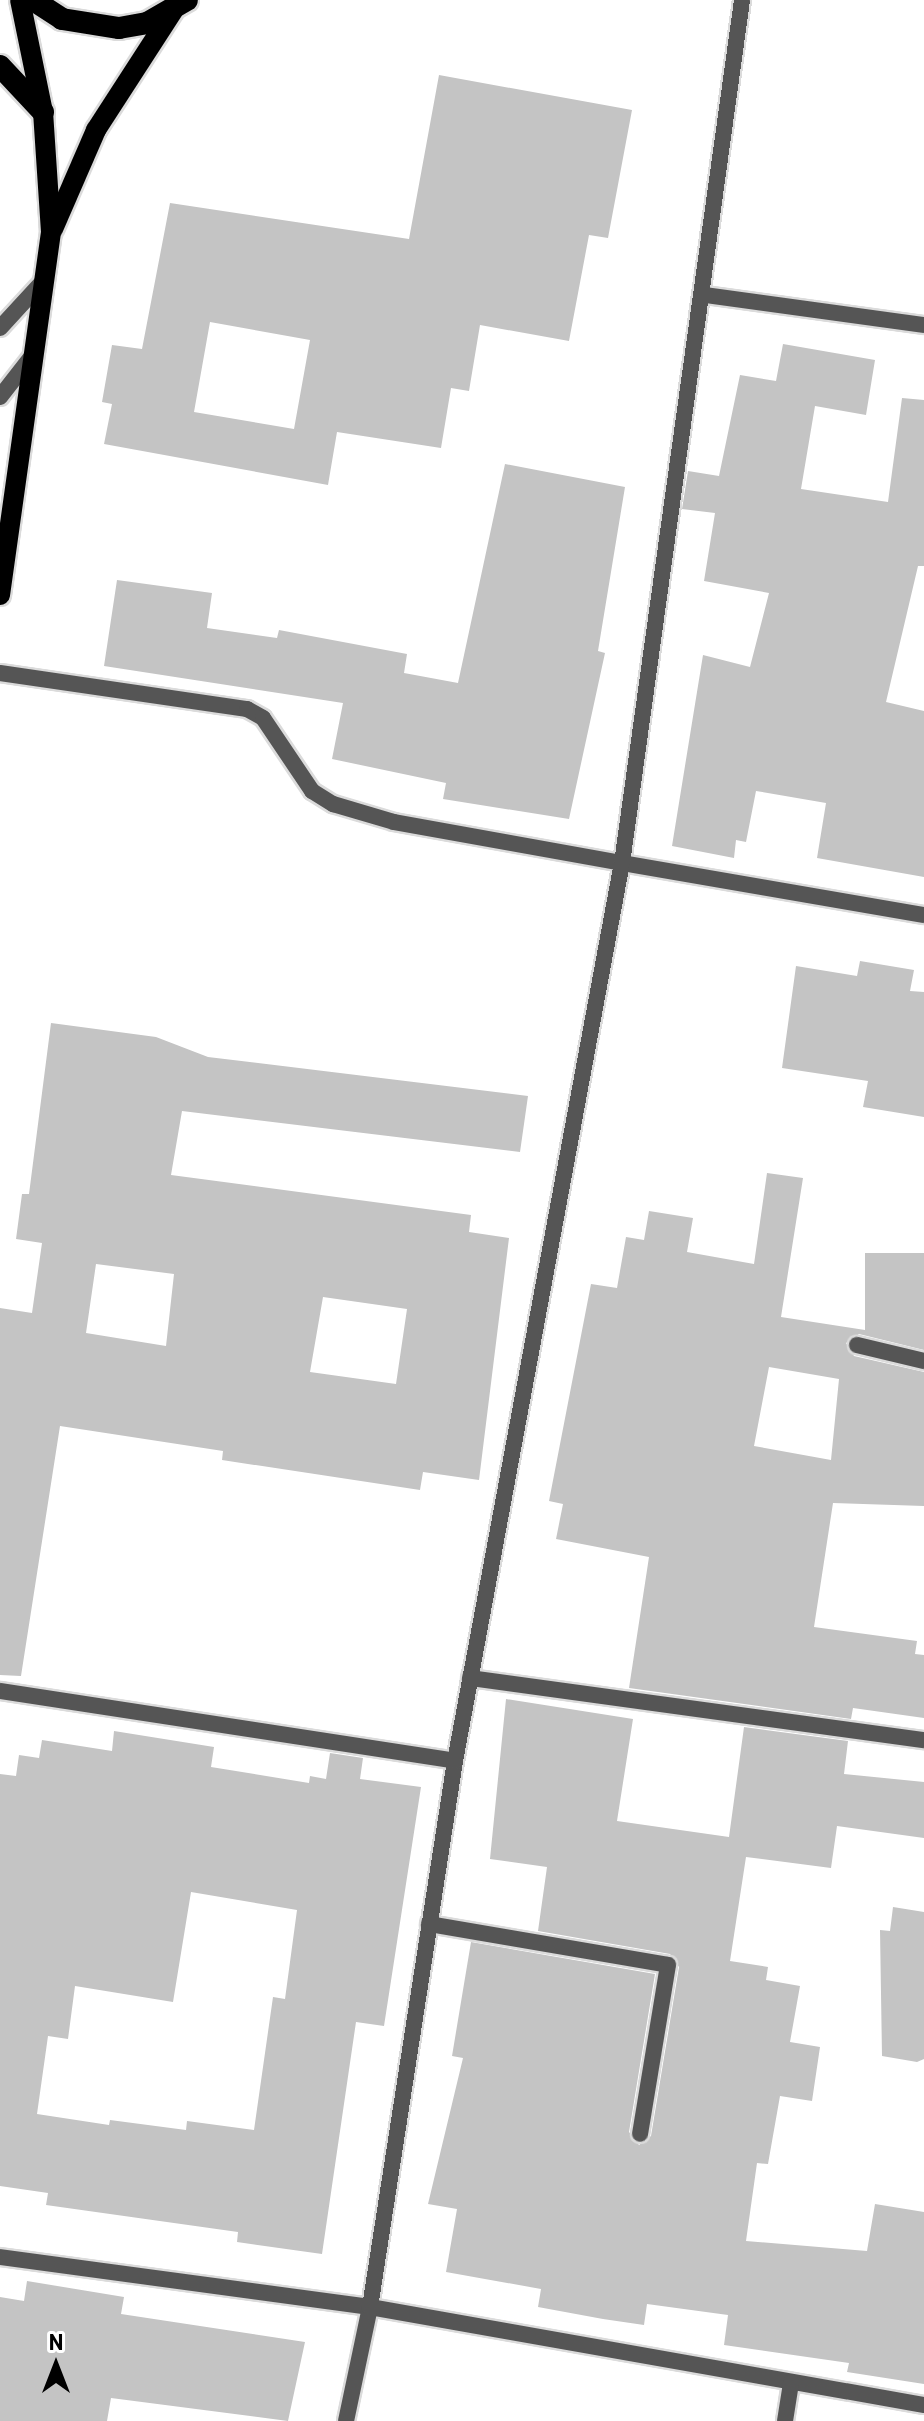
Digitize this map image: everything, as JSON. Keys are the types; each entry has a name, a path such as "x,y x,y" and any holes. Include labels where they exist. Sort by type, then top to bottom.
{"highway":[{"path":"33,0 90,26 147,23 180,5"},
{"path":"0,66 43,112"}],"main road":[{"path":"0,595 51,232 43,112 20,0"},
{"path":"51,232 96,130 180,5"}],"street":[{"path":"346,2421 370,2307 455,1761 622,863 705,295 742,0"},
{"path":"0,328 45,279"},
{"path":"705,295 924,325"},
{"path":"0,397 32,356"},
{"path":"0,673 247,709 263,718 312,791 333,804 394,822 924,915"},
{"path":"857,1345 924,1361"},
{"path":"470,1678 924,1740"},
{"path":"0,1691 455,1761"},
{"path":"429,1924 668,1965 640,2134"},
{"path":"0,2257 370,2307 924,2405"},
{"path":"785,2421 791,2382"}],"building":[{"path":"439,75 632,110 608,238 589,235 569,341 480,325 469,391 451,388 441,448 337,432 328,485 104,444 112,404 102,402 112,345 142,349 170,203 409,239","holes":["210,322 310,340 294,429 194,412"]},
{"path":"783,344 875,360 866,415 815,406 801,489 888,502 902,398 924,400 924,566 918,566 886,702 924,711 924,877 817,858 826,803 756,791 746,842 736,840 734,858 672,846 703,655 750,667 769,593 704,581 715,513 682,509 688,471 719,476 740,375 776,381"},
{"path":"505,464 625,487 598,651 605,653 569,819 443,799 446,783 332,759 343,703 104,666 117,580 212,593 207,628 277,638 279,630 407,654 404,673 458,683"},
{"path":"860,961 914,970 910,991 924,992 924,1117 863,1107 868,1081 782,1068 796,966 857,976"},
{"path":"51,1023 156,1037 208,1057 528,1096 520,1152 182,1111 171,1175 471,1215 469,1232 509,1238 479,1480 423,1472 420,1490 222,1460 223,1451 60,1426 21,1676 0,1675 0,1308 32,1313 42,1243 16,1239 22,1194 29,1194","holes":["96,1264 174,1274 166,1346 86,1333","323,1297 407,1309 396,1384 310,1372"]},
{"path":"767,1173 803,1178 781,1317 865,1330 865,1253 924,1253 924,1350 859,1334 846,1343 854,1356 924,1372 924,1506 833,1503 814,1627 917,1641 915,1654 924,1655 924,1718 853,1708 851,1719 629,1688 649,1557 556,1539 563,1504 549,1501 591,1284 617,1288 626,1237 644,1240 649,1211 693,1218 687,1252 754,1264","holes":["769,1367 839,1379 831,1460 754,1446"]},
{"path":"506,1699 633,1719 617,1821 729,1837 744,1727 848,1741 844,1774 924,1782 924,1838 837,1826 831,1868 746,1857 730,1961 768,1967 766,1980 800,1986 790,2042 820,2047 812,2101 780,2096 768,2164 757,2163 746,2241 867,2251 875,2204 924,2212 924,2384 847,2372 849,2363 724,2345 728,2315 647,2304 644,2325 603,2319 538,2307 541,2289 446,2272 457,2209 428,2204 463,2058 452,2056 471,1942 655,1974 629,2132 639,2145 651,2136 679,1967 670,1954 538,1931 547,1867 490,1859"},
{"path":"114,1731 214,1747 211,1767 309,1783 310,1776 326,1779 330,1753 363,1758 360,1779 421,1787 384,2026 356,2022 322,2254 237,2242 238,2232 46,2205 48,2193 0,2186 0,1774 16,1776 19,1755 39,1758 42,1740 112,1751","holes":["191,1892 297,1910 285,1999 273,1997 254,2130 187,2121 186,2130 110,2120 109,2125 37,2114 48,2036 68,2039 75,1986 173,2002"]},
{"path":"893,1907 924,1912 924,2059 917,2062 882,2056 880,1930 890,1931"},
{"path":"27,2281 124,2297 121,2314 305,2342 288,2421 111,2398 107,2421 0,2421 0,2297 24,2301"}]}
